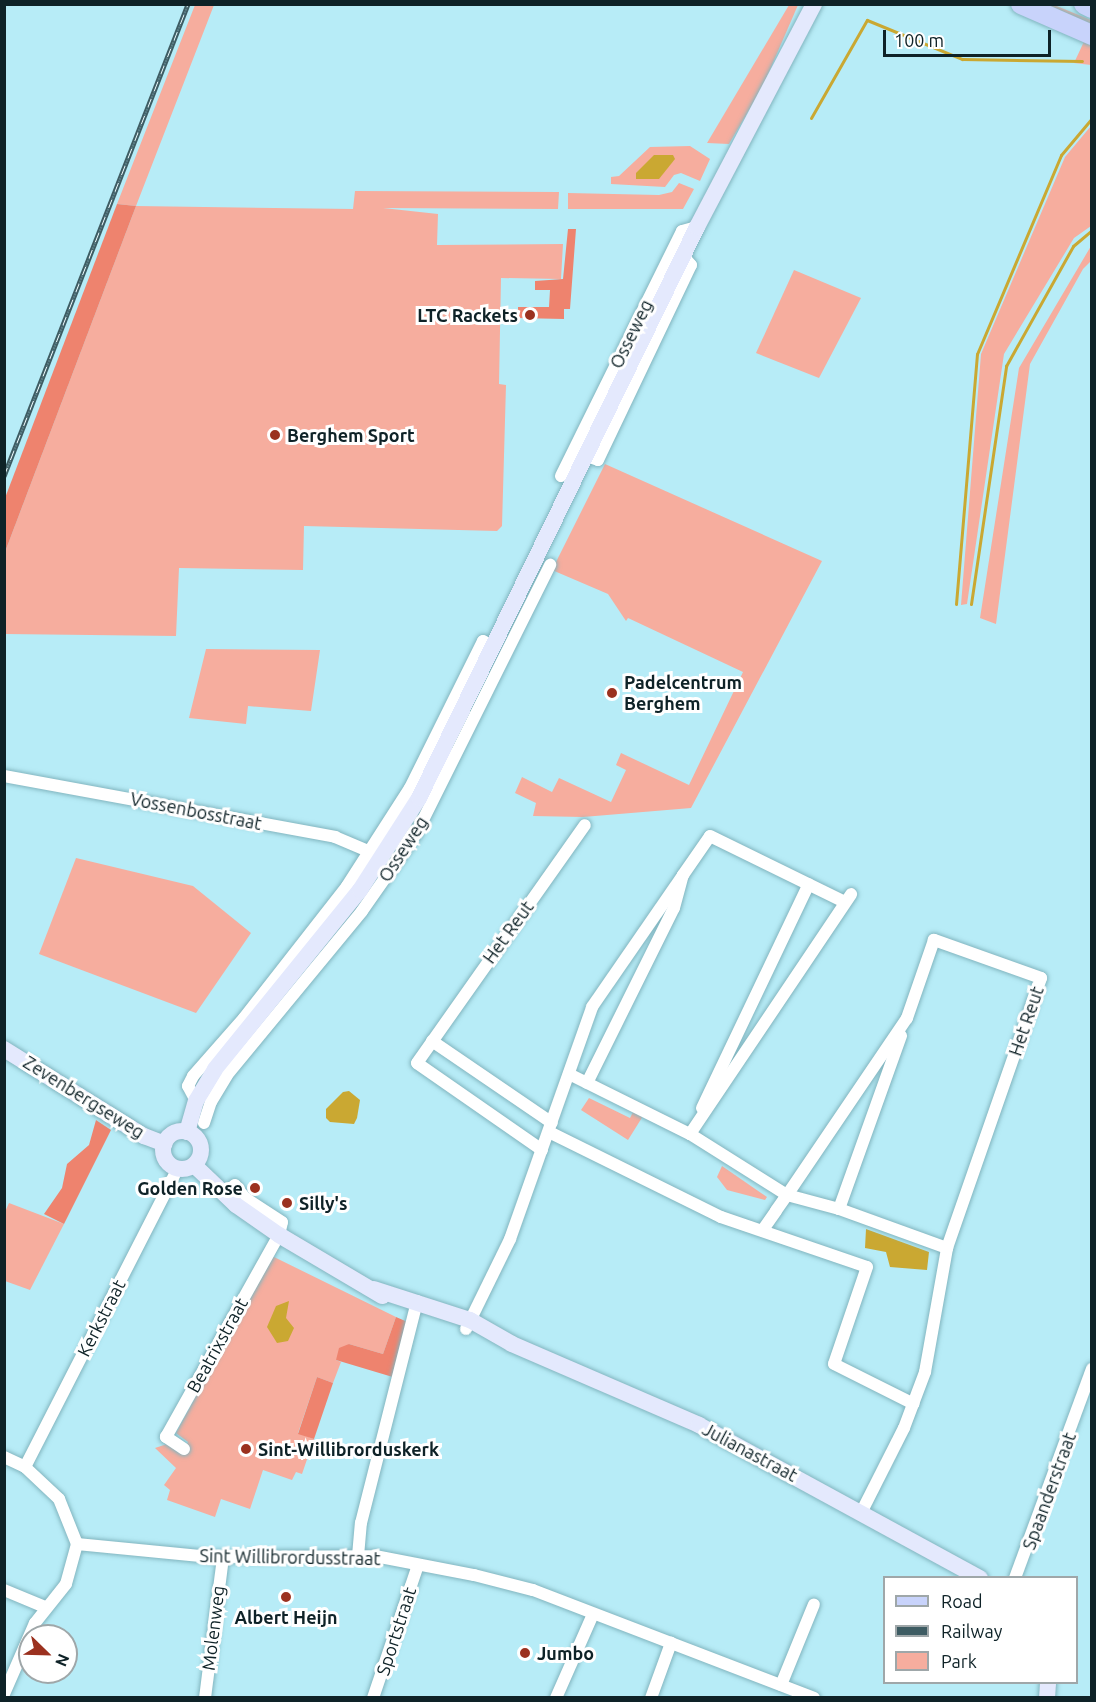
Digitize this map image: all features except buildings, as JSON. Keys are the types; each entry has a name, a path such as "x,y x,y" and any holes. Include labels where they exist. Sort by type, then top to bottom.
{"main road":[{"path":"1021,4 1092,36"},
{"path":"1084,4 1092,8"}],"street":[{"name":"Osseweg","path":"561,476 581,455 631,378 697,227 814,4"},
{"name":"Osseweg","path":"187,1132 196,1101 362,911 413,839 536,577 581,455 682,231 697,227"},
{"name":"Osseweg","path":"204,1123 211,1086 419,798 454,714 489,644 536,577 550,565"},
{"name":"Vossenbosstraat","path":"4,776 335,837 376,855"},
{"name":"Het Reut","path":"542,1150 417,1063 585,825"},
{"path":"468,1324 503,1256 592,1007 710,836 809,884 848,898 720,1092 699,1117"},
{"name":"Osseweg","path":"196,1101 188,1086 193,1076 376,855"},
{"path":"587,1083 674,908 683,875"},
{"path":"690,1134 809,884"},
{"name":"Het Reut","path":"839,1209 934,940 1041,978 947,1248 925,1372 914,1404 861,1513"},
{"name":"Het Reut","path":"762,1231 907,1018"},
{"path":"432,1041 551,1127 721,1217 867,1267 834,1364 914,1404"},
{"name":"Zevenbergseweg","path":"4,1049 144,1136 165,1144"},
{"path":"569,1074 690,1134 786,1195 839,1209 947,1248"},
{"path":"187,1132 196,1137 201,1148 186,1167 166,1159 165,1144 175,1133 187,1132"},
{"name":"Julianastraat","path":"186,1167 279,1235 374,1289 468,1324 699,1425 976,1576"},
{"name":"Kerkstraat","path":"25,1467 186,1167"},
{"name":"Beatrixstraat","path":"184,1449 166,1437 279,1235"},
{"path":"358,1556 361,1523 416,1305"},
{"name":"Spaanderstraat","path":"1015,1576 1092,1369"},
{"path":"4,1457 25,1467 66,1508 77,1544 66,1584 45,1607 4,1694"},
{"name":"Sint Willibrordusstraat","path":"77,1544 223,1558 358,1556 418,1565 512,1585 671,1643 784,1690 814,1698"},
{"name":"Molenweg","path":"205,1698 223,1558"},
{"name":"Sportstraat","path":"374,1698 418,1565"},
{"path":"4,1590 45,1607"},
{"path":"784,1690 814,1604"},
{"path":"556,1698 593,1614"},
{"path":"651,1698 671,1643"}],"green space":[{"path":"195,5 214,5 136,206 117,204"},
{"path":"789,5 798,5 762,88 729,144 707,143"},
{"path":"1023,5 1054,5 1091,20 1091,65 1074,63 1088,33"},
{"path":"1091,126 1091,226 1074,238 1004,354 967,604 961,605 981,354 1065,157"},
{"path":"690,146 710,159 700,181 681,173 674,175 665,187 611,184 611,177 619,176 650,147"},
{"path":"679,183 694,189 683,209 568,209 568,193 659,195 672,192"},
{"name":"Berghem Sport","path":"355,191 559,192 558,209 383,208 438,214 437,245 563,244 561,279 501,278 499,384 506,385 502,526 497,531 304,526 303,570 179,568 176,636 5,634 5,552 136,206 353,209"},
{"path":"1091,246 1091,261 1083,269 1030,364 996,624 980,618 1019,368"},
{"path":"794,270 861,298 819,378 756,353"},
{"path":"605,464 822,561 691,808 583,817 533,816 536,803 515,793 522,777 552,792 559,778 611,802 626,770 616,765 621,753 689,785 743,672 628,618 626,621 608,594 552,570"},
{"path":"206,649 320,650 311,711 248,706 246,724 189,718"},
{"path":"76,858 193,886 251,933 196,1013 39,954"},
{"path":"589,1098 630,1118 633,1112 643,1116 628,1140 581,1110"},
{"path":"722,1166 767,1197 765,1200 727,1190 717,1177"},
{"path":"9,1203 64,1224 30,1290 5,1281 4,1214"},
{"path":"272,1256 396,1317 383,1354 349,1344 336,1360 341,1362 333,1383 317,1377 298,1433 314,1439 302,1474 296,1472 292,1480 263,1470 250,1509 221,1499 215,1517 167,1500 170,1490 164,1485 176,1468 155,1448 167,1444 182,1453 188,1442 176,1433"}],"shaded area":[{"path":"654,155 673,155 675,159 659,179 636,179 636,173"},
{"path":"117,204 136,206 5,552 5,498"},
{"path":"568,229 576,229 570,309 564,309 564,319 518,318 518,307 549,307 550,290 535,290 535,281 563,279"},
{"path":"349,1091 360,1100 354,1124 330,1122 326,1118 326,1109 343,1092"},
{"path":"96,1120 111,1130 64,1224 44,1214 62,1188 67,1164 89,1145"},
{"path":"866,1229 929,1252 927,1270 890,1267 886,1252 865,1248"},
{"path":"289,1301 286,1318 294,1328 288,1341 277,1343 267,1327 276,1306"},
{"path":"396,1317 410,1323 396,1378 336,1360 339,1348 349,1344 383,1354"},
{"path":"317,1377 333,1383 314,1439 298,1434"}],"waterway":[{"path":"811,118 867,20 962,59 1082,61"},
{"path":"956,604 977,354 1061,155 1092,118"},
{"path":"971,604 1006,366 1073,246 1092,230"}],"railway":[{"path":"4,476 188,4"}],"place":[{"name":"LTC Rackets","path":"530,315"},
{"name":"Berghem Sport","path":"275,435"},
{"name":"Padelcentrum Berghem","path":"612,693"},
{"name":"Golden Rose","path":"255,1188"},
{"name":"Silly's","path":"287,1203"},
{"name":"Sint-Willibrorduskerk","path":"246,1449"},
{"name":"Albert Heijn","path":"286,1597"},
{"name":"Jumbo","path":"525,1653"}]}
